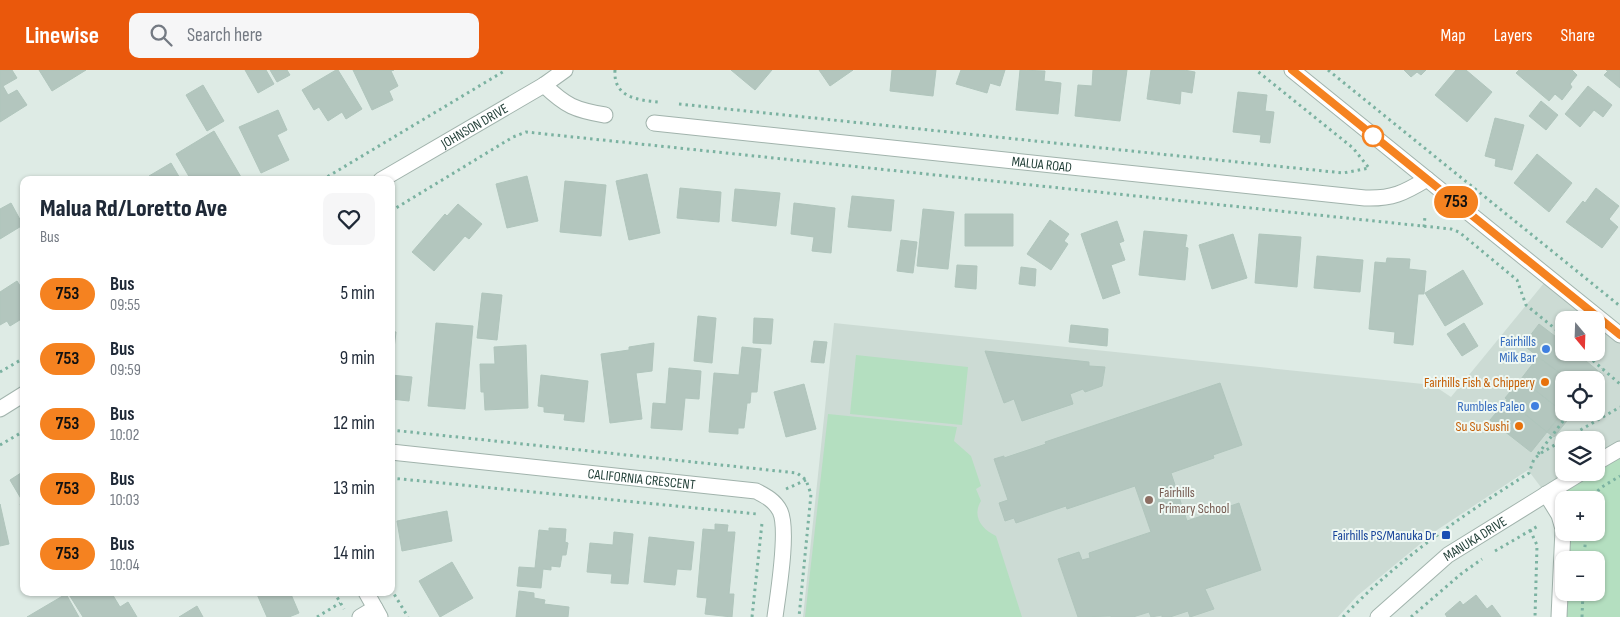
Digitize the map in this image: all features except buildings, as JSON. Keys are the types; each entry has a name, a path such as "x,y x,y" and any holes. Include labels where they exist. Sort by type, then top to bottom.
{"street":[{"name":"JOHNSON DRIVE","path":"389,176 544,85 565,70"},
{"path":"1292,70 1620,335"},
{"path":"544,85 563,102 573,108 605,115"},
{"name":"MALUA ROAD","path":"654,123 1365,198 1401,194 1427,179"},
{"path":"0,409 20,396"},
{"path":"1605,458 1620,449"},
{"name":"CALIFORNIA CRESCENT","path":"395,452 756,491 777,506 782,519 784,535 775,617"},
{"name":"MANUKA DRIVE","path":"1378,617 1448,555 1567,481"},
{"path":"1546,494 1559,515 1563,529 1559,617"},
{"path":"360,617 378,612 368,596"}],"path":[{"path":"329,176 506,70"},
{"path":"615,70 616,80 620,88 630,98 668,103"},
{"path":"678,104 1343,173 1369,168 1356,150 1256,70"},
{"path":"1328,70 1620,306"},
{"path":"395,209 513,137 526,132 1451,229 1459,232 1517,280 1526,305 1555,329"},
{"path":"1424,227 1425,216"},
{"path":"0,372 20,360"},
{"path":"1594,361 1620,384"},
{"path":"1534,459 1541,453 1620,407"},
{"path":"1344,617 1362,598 1442,530 1529,473 1534,459 1563,421"},
{"path":"0,445 20,433"},
{"path":"1598,491 1620,476"},
{"path":"395,478 762,514 752,617"},
{"path":"780,492 806,480"},
{"path":"1490,554 1538,526"},
{"path":"1530,530 1537,545 1535,617"},
{"path":"1410,617 1461,574 1484,558"},
{"path":"395,595 408,617"},
{"path":"317,617 340,603 336,596"},
{"path":"1582,617 1583,601"}],"shaded area":[{"name":"Fairhills Primary School","path":"1549,277 1591,311 1555,311 1555,361 1605,361 1605,323 1620,335 1620,449 1605,458 1605,431 1555,431 1555,481 1568,481 1546,494 1528,470 1437,530 1357,596 1338,617 803,617 834,323 1433,385 1451,397"}],"green space":[{"path":"856,355 968,367 962,425 850,414"},
{"path":"828,414 957,427 954,441 971,456 981,486 976,489 981,501 977,512 978,517 982,526 996,536 1022,617 805,617"},
{"path":"1620,449 1620,617 1559,617 1560,601 1605,601 1605,551 1562,551 1563,541 1605,541 1605,491 1555,491 1555,516 1546,494 1568,481 1605,481 1605,458"}],"bus line":[{"name":"753","path":"1292,70 1620,335"}],"place":[{"name":"Fairhills Milk Bar","path":"1546,349"},
{"name":"Fairhills Fish & Chippery","path":"1545,382"},
{"name":"Rumbles Paleo","path":"1535,406"},
{"name":"Su Su Sushi","path":"1519,426"},
{"name":"Fairhills Primary School","path":"1149,500"},
{"name":"Fairhills PS/Manuka Dr","path":"1446,535"}]}
